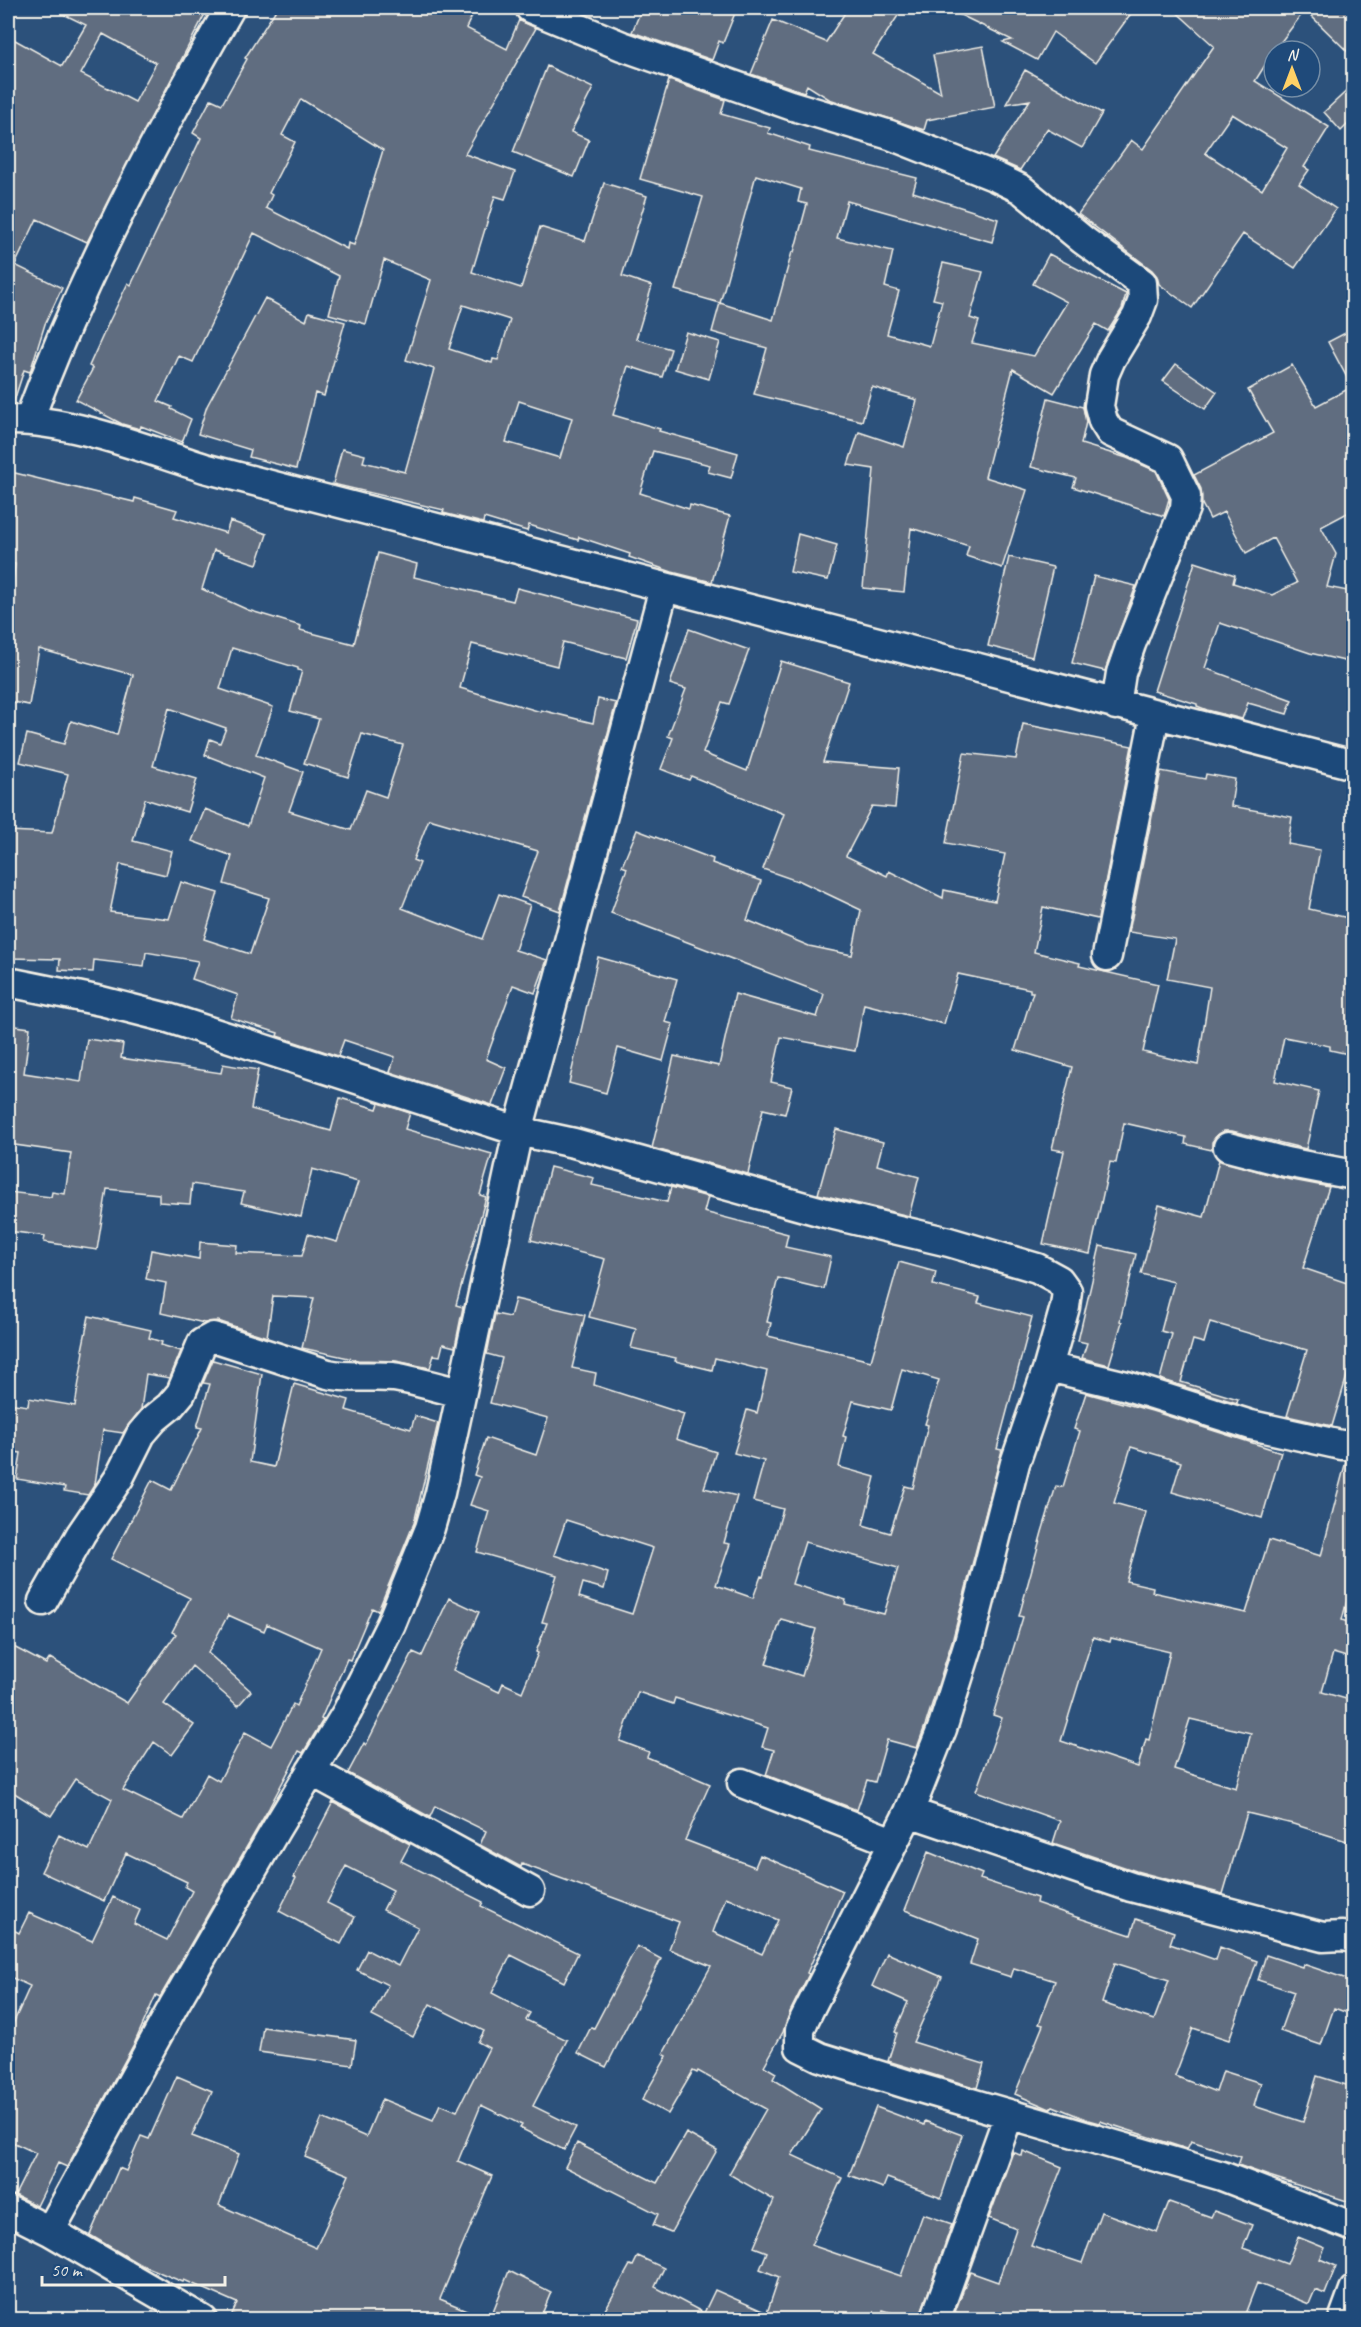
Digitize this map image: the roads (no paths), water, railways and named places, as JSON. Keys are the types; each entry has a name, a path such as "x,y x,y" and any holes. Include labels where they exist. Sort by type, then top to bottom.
{"street":[{"path":"230,8 171,113 104,247 46,374 18,420 84,431 208,469 1353,765"},
{"path":"530,8 622,46 790,105 890,135 996,177 1022,189 1083,240 1142,283 1143,300 1137,316 1104,375 1099,406 1103,421 1110,432 1168,459 1186,495 1186,502 1131,644 1121,673 1116,705"},
{"path":"50,2231 174,2005 347,1712 391,1624 430,1528 440,1493 518,1131 664,588"},
{"path":"1107,956 1155,715"},
{"path":"8,982 101,1001 168,1018 518,1131 596,1149 826,1213 949,1242 1037,1268 1059,1280 1067,1291 1065,1307 1048,1367 1014,1463 969,1643 942,1729 909,1812 805,2018 800,2030 800,2047 820,2057 1222,2176 1353,2227"},
{"path":"1228,1147 1286,1162 1353,1175"},
{"path":"43,1601 81,1534 119,1478 141,1434 181,1393 202,1343 213,1336 328,1374 346,1378 377,1376 395,1378 461,1393"},
{"path":"1048,1367 1127,1386 1251,1425 1341,1445 1353,1445"},
{"path":"311,1771 530,1892"},
{"path":"742,1783 893,1842"},
{"path":"909,1812 1131,1887 1323,1937 1353,1938"},
{"path":"935,2319 1009,2114"},
{"path":"8,2210 50,2231 203,2319"},
{"path":"1343,2319 1353,2290"}]}
